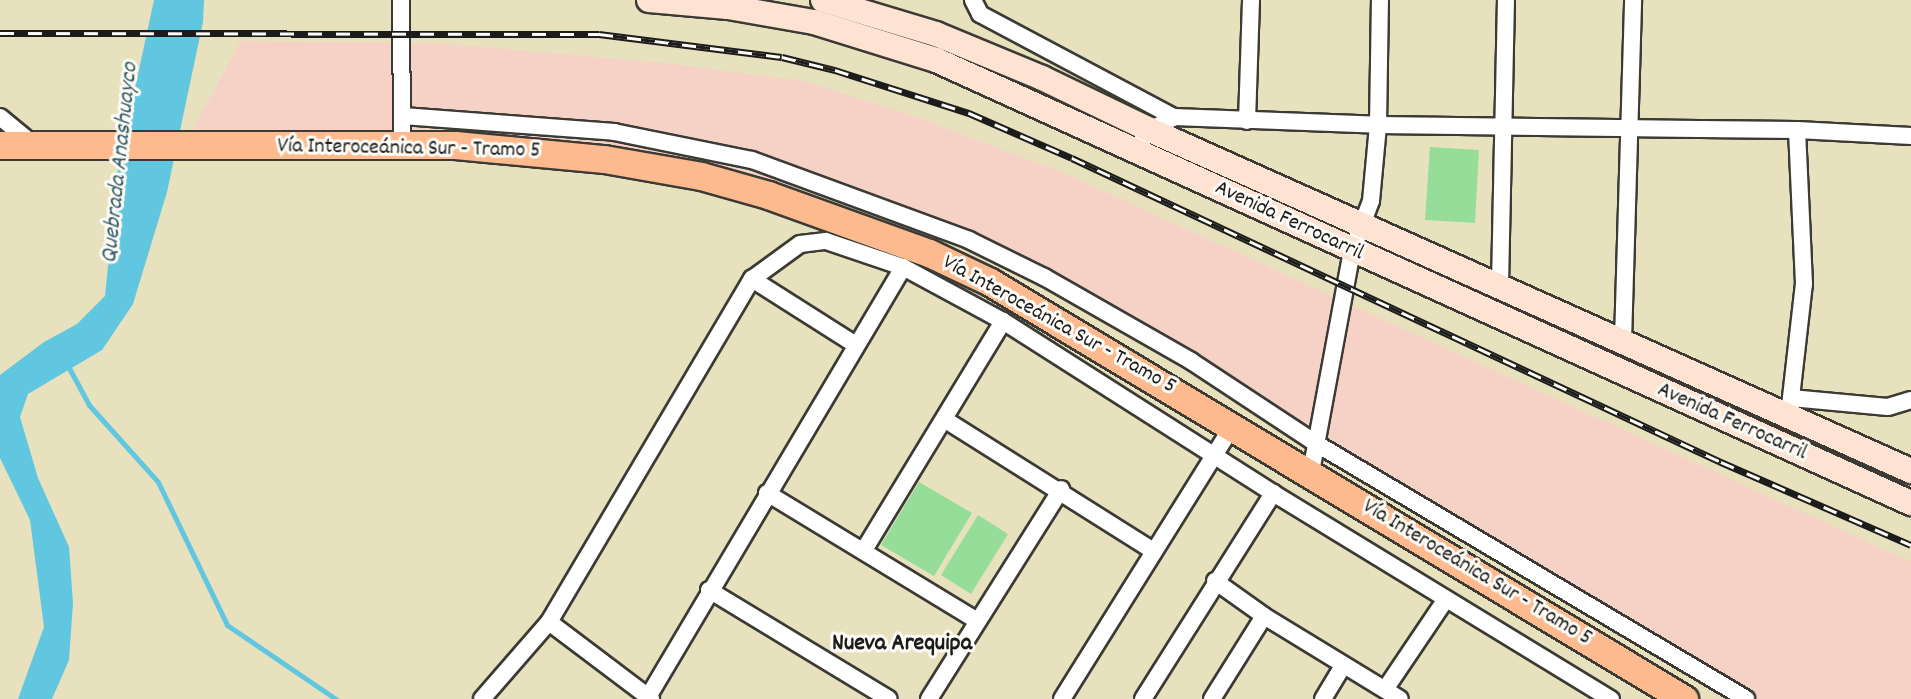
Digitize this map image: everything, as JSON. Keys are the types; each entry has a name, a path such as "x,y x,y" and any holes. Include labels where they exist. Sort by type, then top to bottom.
{"highway":[{"name":"Vía Interoceánica Sur - Tramo 5","path":"0,145 455,146 604,159 701,176 788,201 929,253 990,282 1311,472 1668,695"}],"main road":[{"name":"Avenida Ferrocarril","path":"649,0 728,7 803,20 894,45 976,76 1352,251 1911,503"},
{"name":"Avenida Ferrocarril","path":"823,0 936,34 1042,78 1150,130 1623,341 1790,407 1911,471"}],"street":[{"path":"400,0 402,145"},
{"path":"973,0 980,14 1174,117 1378,125 1631,126 1797,130 1911,136"},
{"path":"1247,121 1251,0"},
{"path":"1311,472 1352,251 1371,201 1378,125 1380,0"},
{"path":"1500,285 1506,0"},
{"path":"1623,341 1633,0"},
{"path":"403,116 614,132 752,160 969,240 1044,277 1191,361 1317,444 1746,699"},
{"path":"0,117 34,146"},
{"path":"1135,150 1150,130 1174,117"},
{"path":"1797,130 1804,284 1790,407 1888,407 1911,400"},
{"path":"482,699 549,622 752,279 786,252 813,242 826,241 903,267 1003,321 1215,453 1273,493 1611,699"},
{"path":"549,622 650,698 709,590 903,267"},
{"path":"752,279 856,345"},
{"path":"864,550 1003,321"},
{"path":"944,419 1061,489 1154,551"},
{"path":"1062,699 1233,425"},
{"path":"929,699 976,620 1061,489"},
{"path":"767,493 976,620"},
{"path":"1143,699 1215,581 1273,493"},
{"path":"1215,581 1263,616 1343,666 1386,688 1400,699"},
{"path":"709,590 889,699"},
{"path":"1386,688 1446,599"},
{"path":"1212,699 1263,616"},
{"path":"1323,699 1343,666"}],"shaded area":[{"path":"241,41 436,43 664,63 803,81 905,113 1066,174 1911,562 1911,699 1730,699 1372,489 1199,376 1037,282 958,246 820,194 703,162 612,148 435,130 191,133"}],"green space":[{"path":"977,63 1112,122 1109,128 984,71"},
{"path":"1430,147 1479,150 1475,223 1425,220"},
{"path":"1166,150 1345,230 1341,235 1164,156"},
{"path":"919,482 972,513 934,576 881,545"},
{"path":"978,515 1008,534 971,594 941,575"}],"water":[{"path":"154,0 204,0 203,22 167,192 133,304 102,350 28,394 20,417 38,478 69,547 73,603 69,660 52,699 18,699 44,627 30,520 0,458 0,375 44,342 77,324 105,296 118,167"}],"waterway":[{"name":"Quebrada Anashuayco","path":"68,366 89,405 158,482 227,625 336,699"}],"railway":[{"path":"0,33 599,34 782,57 835,70 969,113 1072,158 1721,462 1911,545"}],"district":[{"name":"Nueva Arequipa","path":"902,645"}]}
